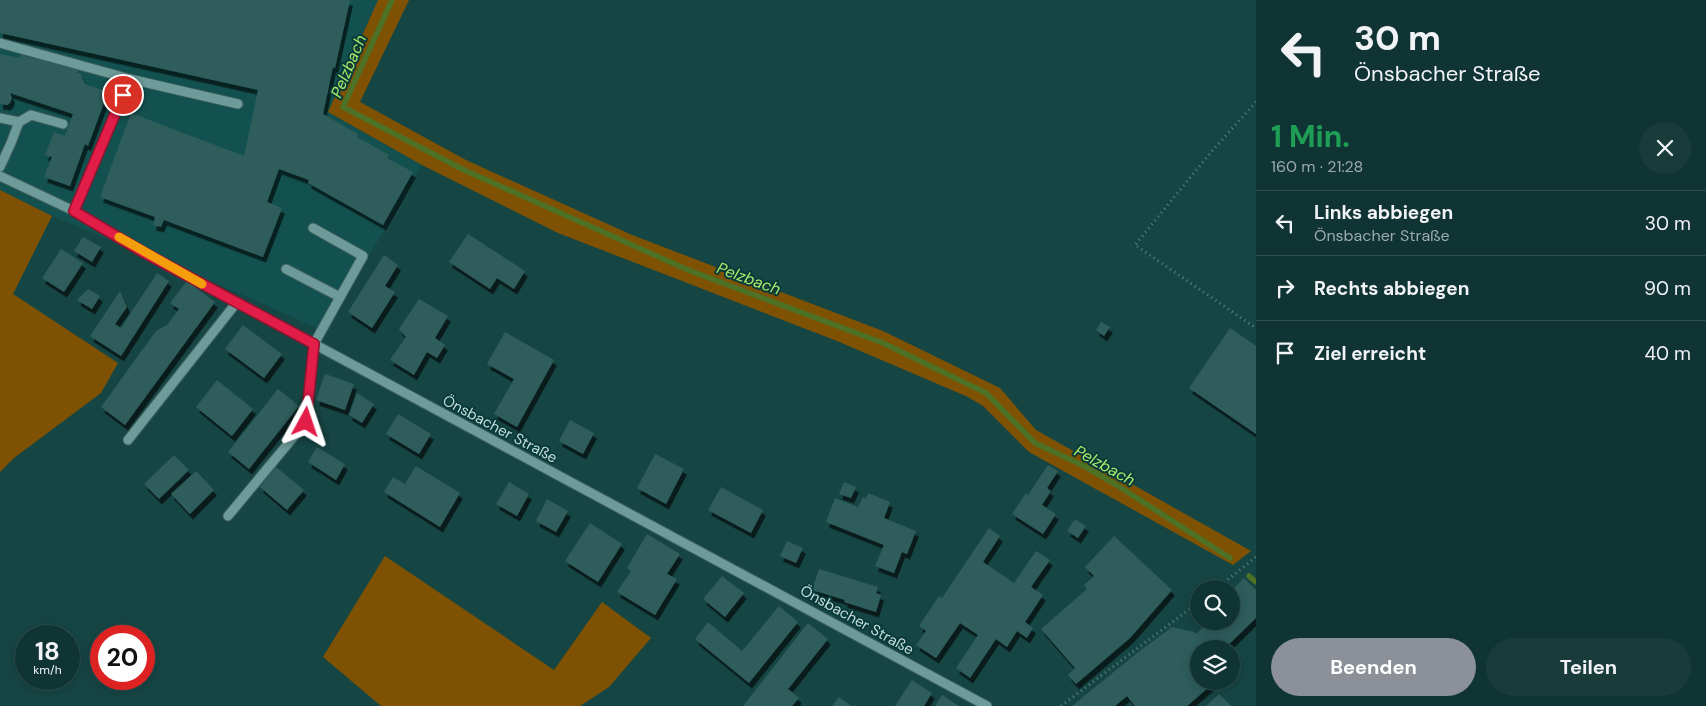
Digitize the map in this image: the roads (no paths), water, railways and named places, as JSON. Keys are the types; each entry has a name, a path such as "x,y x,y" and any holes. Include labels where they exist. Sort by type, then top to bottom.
{"street":[{"path":"0,43 130,79 238,104"},
{"path":"74,211 130,79"},
{"path":"0,167 19,122 31,115 63,124"},
{"path":"0,118 19,122"},
{"name":"Önsbacher Straße","path":"0,176 74,211 143,252 986,706"},
{"path":"228,516 306,422 314,344 363,256 313,228"},
{"path":"286,269 340,296"},
{"path":"128,440 237,302"}],"waterway":[{"name":"Pelzbach","path":"392,0 343,107 462,169 688,270 883,343 986,393 1035,443 1084,466 1115,484 1230,558"},
{"name":"Pelzbach","path":"1249,576 1256,582"}]}
